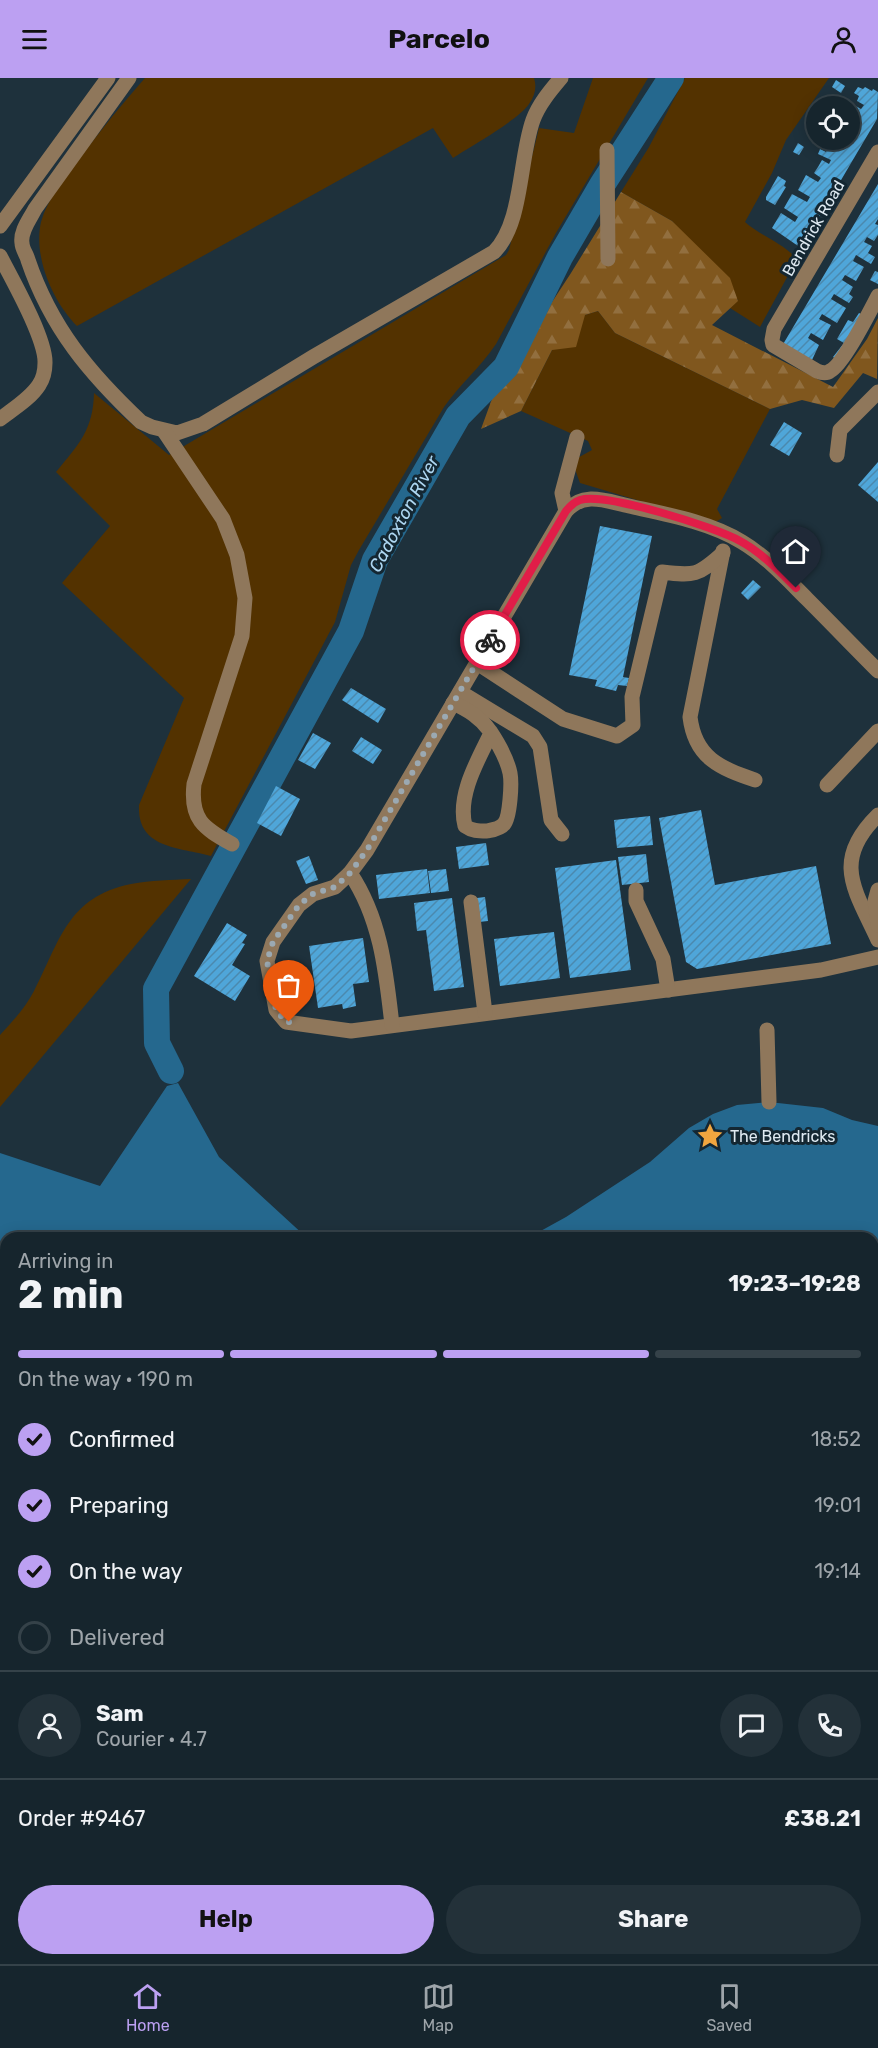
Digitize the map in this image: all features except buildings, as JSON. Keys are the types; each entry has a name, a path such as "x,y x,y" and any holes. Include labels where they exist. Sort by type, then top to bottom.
{"street":[{"path":"0,226 108,78"},
{"path":"129,78 35,209 23,232 22,244 33,277 45,302 84,364 141,422 164,431 177,433 203,424 494,252 511,226 532,123 545,97 561,78"},
{"path":"607,150 608,259"},
{"name":"Bendrick Road","path":"878,152 778,323 772,335 773,345 817,371 830,372 842,359 878,296"},
{"path":"0,256 39,336 45,363 43,376 38,386 0,419"},
{"path":"837,455 840,430 878,392"},
{"path":"164,431 223,519 237,555 245,598 242,636 192,799 197,818 209,832 232,844"},
{"path":"566,511 558,483 577,437"},
{"path":"878,671 780,572 743,542 673,515 597,499 581,499 573,503 566,511 367,850 350,873 335,887 313,894 299,905 273,942 267,961 276,1010 286,1022 351,1031 820,970 878,957"},
{"path":"727,534 690,717 692,733 701,751 725,770 754,780"},
{"path":"477,663 563,719 617,736 633,725 632,697 662,572 687,576 704,570 723,553"},
{"path":"456,697 491,733 510,772 508,815 504,825 494,830 472,830 465,826 462,808 478,759 491,733"},
{"path":"456,697 533,736 540,747 552,820 562,834"},
{"path":"827,785 878,731"},
{"path":"878,815 855,844 850,859 850,869 854,886 878,940"},
{"path":"350,873 366,899 378,934 384,958 392,1025"},
{"path":"636,890 636,901 663,959 668,990"},
{"path":"878,891 875,901 878,925"},
{"path":"471,902 485,1013"},
{"path":"767,1030 769,1102"}],"shaded area":[{"path":"145,78 534,78 535,88 529,104 515,118 453,158 433,128 77,326 60,305 47,278 40,250 41,222 62,181"},
{"path":"593,78 648,78 556,233 496,344 444,407 359,550 351,565 335,622 211,856 162,844 145,830 140,819 139,805 184,698 62,583 110,526 56,472 88,427 94,393 169,455 506,255 539,128 574,133"},
{"path":"685,78 829,78 817,96 806,96 806,111 786,140 772,173 745,222 785,248 797,259 760,327 730,308 738,300 672,221 621,192 649,147"},
{"path":"598,311 615,333 770,409 717,509 722,518 714,523 580,483 572,461 592,450 588,441 521,411 552,350 585,315"},
{"path":"191,879 0,1107 0,1035 30,997 59,939 79,910 92,899 110,890 131,884"}],"green space":[{"path":"621,192 672,221 730,278 738,301 712,325 833,387 867,339 878,318 877,379 863,373 834,408 802,400 770,409 615,333 598,311 585,315 576,347 552,350 521,411 481,429 496,388"}],"water":[{"path":"178,1083 219,1157 301,1232 0,1232 0,1153 100,1186 167,1086"},
{"path":"769,1102 823,1108 852,1120 878,1126 878,1232 539,1232 650,1162 689,1128 713,1114 737,1105"}],"waterway":[{"name":"Cadoxton River","path":"171,1071 157,1043 156,989 351,631 375,560 458,416 506,367 560,257 602,185 671,78"}],"way so far":[{"path":"289,1022 286,1022 276,1010 267,961 273,942 299,905 313,894 335,887 350,873 367,850 490,640"}],"place":[{"name":"The Bendricks","path":"710,1136"}],"route":[{"path":"490,640 566,511 573,503 581,499 597,499 673,515 727,534 743,542 796,588"}]}
